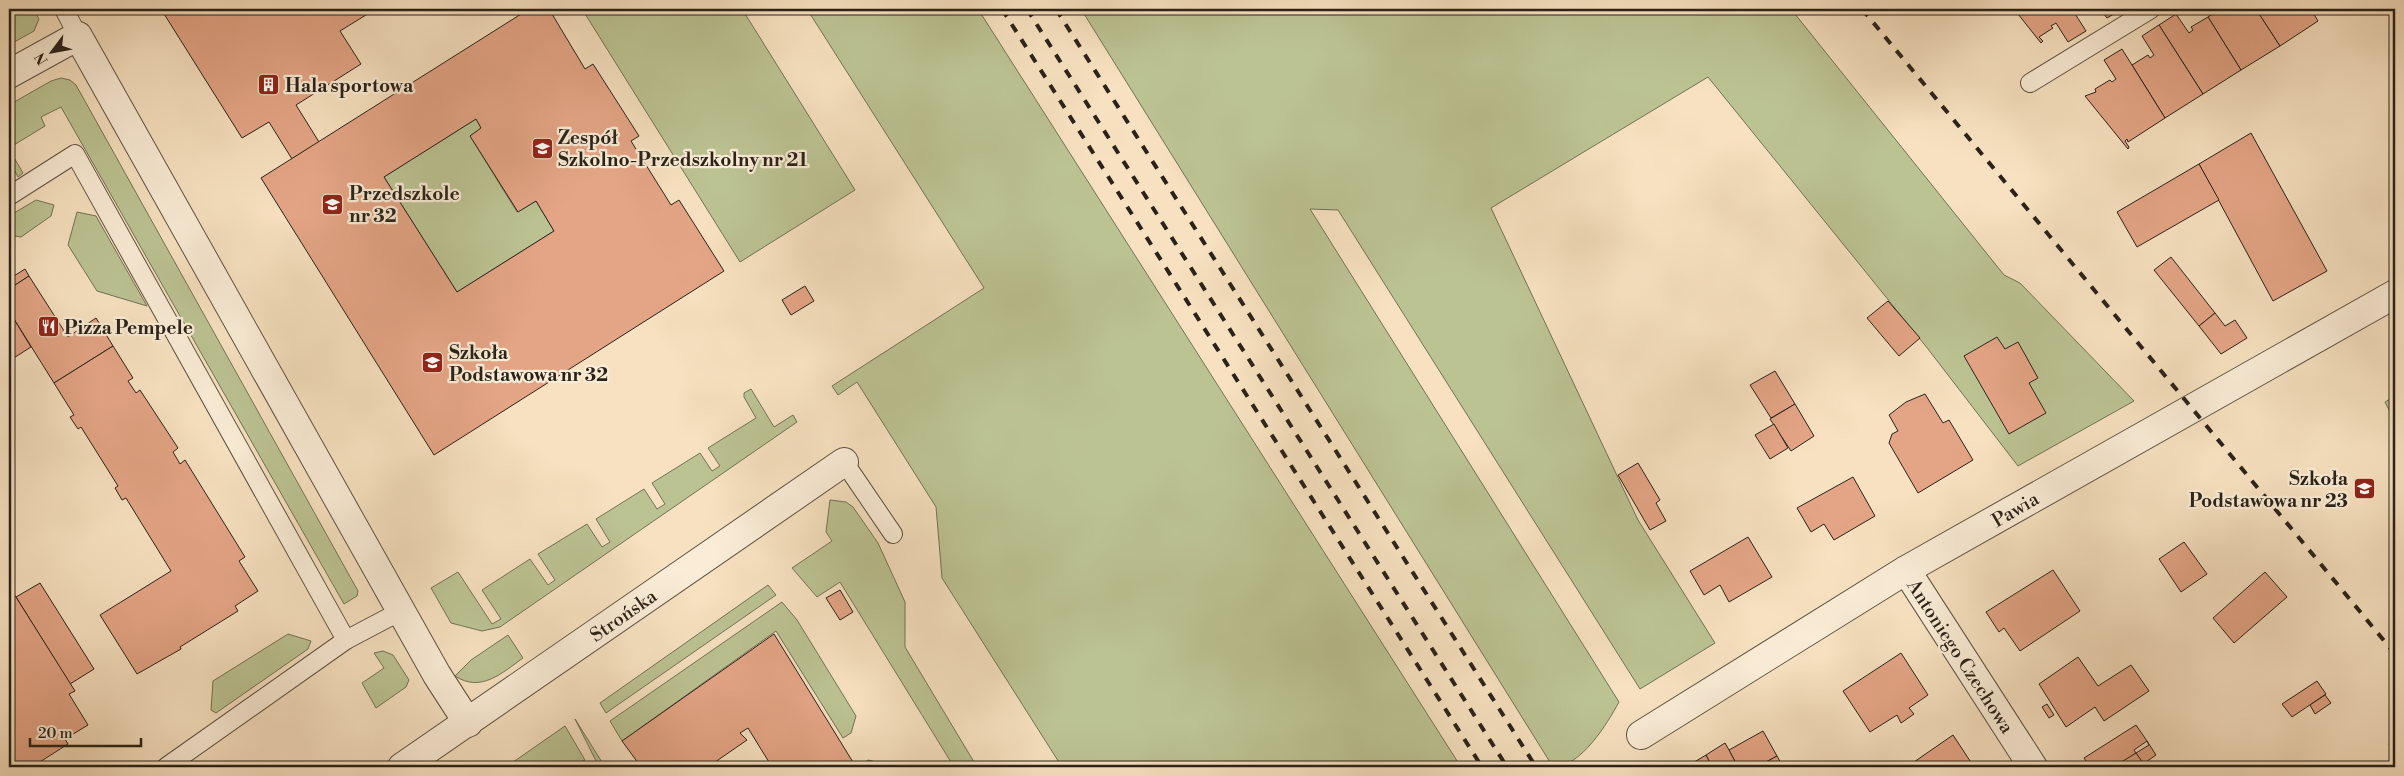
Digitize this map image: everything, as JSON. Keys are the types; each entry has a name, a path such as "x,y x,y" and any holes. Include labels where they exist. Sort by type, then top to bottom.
{"street":[{"path":"9,74 78,36 437,676 468,723"},
{"name":"Pawia","path":"1641,735 1906,570 2395,294"},
{"name":"Strońska","path":"402,767 844,462"},
{"name":"Antoniego Czechowa","path":"1906,570 2033,767"}],"lane":[{"path":"64,9 78,36"},
{"path":"2030,83 2152,9"},
{"path":"9,196 75,154 346,640"},
{"path":"844,462 893,534"},
{"path":"166,767 346,640 401,612"}],"green space":[{"path":"9,9 33,9 39,19 34,31 9,45"},
{"path":"582,9 742,9 855,190 740,262"},
{"path":"807,9 978,9 1461,767 1062,767 942,578 936,507 857,382 838,395 832,386 984,288"},
{"path":"1081,9 1791,9 2004,275 2020,283 2134,401 2018,466 1928,349 1708,77 1491,208 1638,520 1715,643 1640,689 1338,210 1310,209 1619,702 1608,721 1583,752 1563,765 1553,767"},
{"path":"61,78 70,80 76,85 358,591 357,596 344,604 61,107 41,117 45,126 9,148 9,105 51,81"},
{"path":"476,119 481,128 470,136 517,212 536,201 554,231 457,292 384,177"},
{"path":"9,149 23,173 18,177 9,160"},
{"path":"36,200 54,205 51,216 21,237 9,235 9,216"},
{"path":"77,212 96,216 147,306 97,291 68,245"},
{"path":"751,389 774,427 793,415 797,422 500,627 482,631 451,623 431,588 458,572 492,624 501,619 482,590 530,559 548,585 555,580 538,554 587,524 602,547 610,542 596,519 644,489 657,509 665,504 652,483 700,453 712,471 720,466 708,448 756,418 744,397 744,393"},
{"path":"2395,396 2395,422 2385,402"},
{"path":"830,500 846,502 853,507 878,543 905,602 905,647 977,767 954,767 840,582 817,597 792,568 832,541 826,532"},
{"path":"768,585 776,595 606,713 600,703"},
{"path":"782,602 797,620 856,716 851,733 843,738 776,631 622,741 610,721"},
{"path":"288,634 311,641 308,649 216,713 211,710 213,681"},
{"path":"508,635 523,658 499,675 482,682 465,681 455,676 471,660"},
{"path":"383,651 393,655 409,680 406,687 376,708 362,683 384,668 374,653"},
{"path":"575,719 605,767 599,767"},
{"path":"565,726 585,760 571,767 506,767"},
{"path":"868,760 886,764 888,767 862,767 860,765"}],"building":[{"name":"Hala sportowa","path":"161,9 374,10 340,31 361,64 296,105 319,142 292,159 269,122 242,138"},
{"path":"529,9 549,9 585,69 593,64 639,136 631,141 671,205 679,200 724,271 434,455 261,178","holes":["476,119 481,128 470,136 518,212 536,201 554,231 457,292 384,177"]},
{"path":"2014,9 2072,9 2086,31 2068,42 2056,23 2051,26 2053,28 2039,37 2043,41 2041,43"},
{"path":"2072,9 2084,9 2076,14"},
{"path":"2100,9 2122,9 2107,18"},
{"path":"2220,9 2256,9 2280,46 2241,70 2208,17"},
{"path":"2256,9 2311,9 2318,21 2280,46"},
{"path":"2176,14 2189,33 2193,30 2191,27 2208,17 2241,70 2203,94 2159,25"},
{"path":"2159,25 2203,94 2165,118 2132,65 2148,55 2150,58 2154,55 2142,36"},
{"path":"2122,49 2165,118 2128,142 2127,139 2125,141 2129,147 2128,149 2085,96 2096,92 2095,89 2110,80 2112,82 2116,79 2104,60"},
{"path":"2251,133 2327,271 2273,301 2199,164"},
{"path":"2199,164 2219,200 2137,247 2117,212"},
{"path":"2171,257 2215,313 2199,326 2154,270"},
{"path":"25,269 29,276 9,289 9,279"},
{"path":"29,276 68,337 96,318 113,346 54,383 9,311 9,289"},
{"path":"805,286 814,301 791,315 782,300"},
{"path":"1888,301 1920,338 1899,356 1867,318"},
{"path":"9,311 31,347 9,361"},
{"path":"2215,313 2225,326 2235,320 2247,338 2221,354 2199,326"},
{"path":"1997,337 2005,349 2018,342 2038,378 2029,383 2046,413 2009,434 1964,356"},
{"path":"113,346 133,378 128,381 136,393 140,390 178,448 173,452 180,464 185,460 245,557 239,561 258,591 235,606 238,611 180,647 181,649 137,674 100,615 171,571 126,498 122,500 115,488 118,486 81,427 78,429 70,417 74,415 54,383"},
{"path":"1775,371 1795,404 1771,418 1750,385"},
{"path":"1925,394 1943,423 1949,420 1973,460 1918,493 1889,443 1892,434 1898,431 1889,415 1906,402"},
{"path":"1795,404 1814,436 1791,451 1770,419"},
{"path":"1774,424 1788,448 1770,459 1755,435"},
{"path":"1638,463 1660,500 1656,503 1666,521 1650,530 1618,475"},
{"path":"1853,477 1875,516 1834,540 1824,524 1811,532 1797,508"},
{"path":"1748,537 1772,577 1729,602 1720,585 1704,595 1690,571"},
{"path":"2184,542 2207,574 2181,592 2159,559"},
{"path":"2053,570 2080,611 2020,651 2004,628 1999,632 1986,612"},
{"path":"2265,572 2287,597 2234,643 2213,618"},
{"path":"40,583 94,669 70,684 16,597"},
{"path":"9,586 75,691 69,694 88,725 65,739 68,744 32,767 9,767"},
{"path":"840,590 853,612 840,620 826,598"},
{"path":"774,634 856,767 772,767 748,728 740,733 747,740 708,767 641,767 622,741"},
{"path":"1901,653 1928,695 1909,708 1914,714 1901,723 1897,715 1870,732 1843,691"},
{"path":"2078,657 2098,686 2131,665 2149,691 2104,721 2095,707 2066,727 2039,684"},
{"path":"2317,681 2326,694 2292,717 2282,704"},
{"path":"2325,695 2331,703 2315,714 2310,705"},
{"path":"2047,704 2054,715 2049,718 2042,707"},
{"path":"2136,725 2147,741 2134,750 2136,753 2115,767 2090,767 2084,758"},
{"path":"1763,731 1777,756 1757,767 1738,767 1729,750"},
{"path":"1953,735 1974,767 1917,767 1914,762"},
{"path":"2395,739 2395,754 2389,744"},
{"path":"2147,741 2156,755 2143,764 2136,753 2149,745"},
{"path":"1725,743 1738,767 1712,767 1706,755"},
{"path":"2136,753 2146,767 2115,767 2118,764"},
{"path":"1706,755 1712,767 1686,767"},
{"path":"1777,756 1783,767 1757,767"},
{"path":"2395,757 2395,767 2380,767"},
{"path":"1671,762 1675,767 1663,767"}],"railway":[{"path":"1002,9 1482,767"},
{"path":"1027,9 1507,767"},
{"path":"1056,9 1536,767"},
{"path":"1862,9 2395,654"}],"place":[{"name":"Hala sportowa","path":"269,85"},
{"name":"Zespół Szkolno-Przedszkolny nr 21","path":"542,148"},
{"name":"Przedszkole nr 32","path":"333,204"},
{"name":"Pizza Pempele","path":"48,327"},
{"name":"Szkoła Podstawowa nr 32","path":"433,363"},
{"name":"Szkoła Podstawowa nr 23","path":"2364,489"}]}
